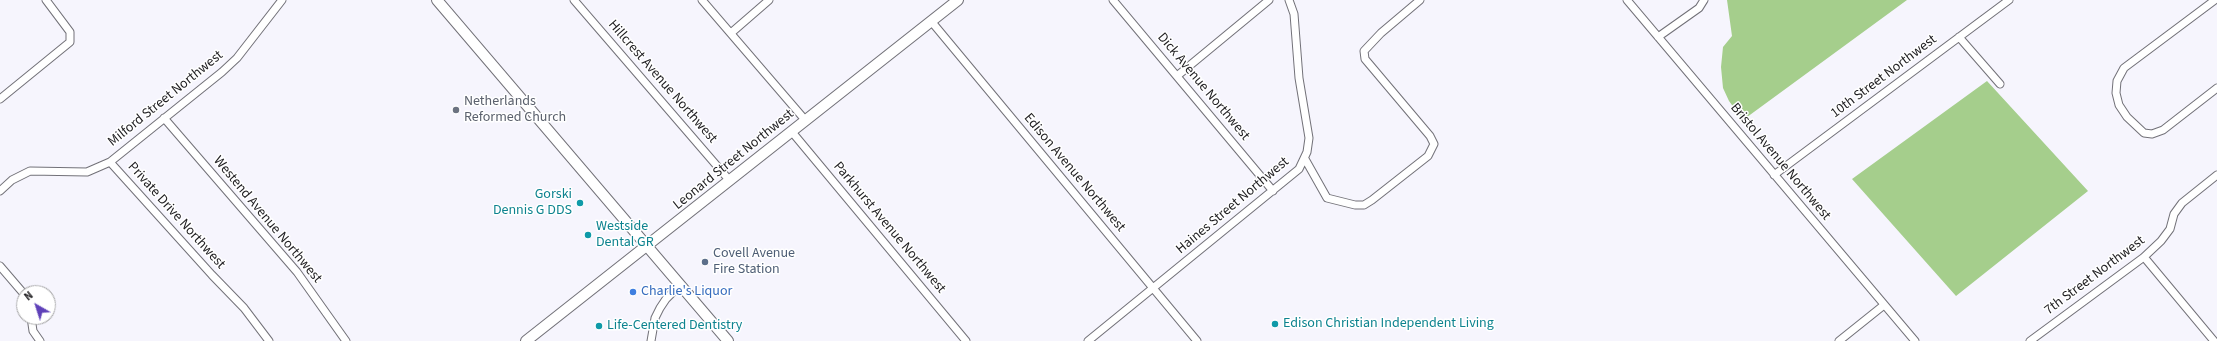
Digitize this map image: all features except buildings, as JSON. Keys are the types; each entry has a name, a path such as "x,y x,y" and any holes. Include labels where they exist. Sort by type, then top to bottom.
{"main road":[{"path":"437,0 728,341"},
{"name":"Leonard Street Northwest","path":"526,341 648,247 958,0"}],"street":[{"path":"0,99 70,42 70,32 46,0"},
{"name":"Milford Street Northwest","path":"110,162 237,58 282,0"},
{"name":"Hillcrest Avenue Northwest","path":"574,0 730,181"},
{"path":"702,0 806,121"},
{"path":"731,33 769,0"},
{"name":"Dick Avenue Northwest","path":"1113,0 1273,191"},
{"path":"1177,76 1269,0"},
{"name":"Haines Street Northwest","path":"1088,341 1295,174 1305,159 1309,138 1299,78 1294,14 1289,0"},
{"path":"1305,159 1327,198 1355,205 1364,204 1383,192 1428,156 1434,144 1422,126 1366,59 1364,51 1381,33 1402,18 1420,0"},
{"name":"Bristol Avenue Northwest","path":"1627,0 1914,341"},
{"path":"1658,37 1699,8 1704,0"},
{"name":"10th Street Northwest","path":"1774,175 2009,0"},
{"path":"2215,0 2124,68 2117,81 2116,93 2119,105 2127,118 2144,133 2152,134 2163,130 2217,88"},
{"name":"Edison Avenue Northwest","path":"931,21 1197,341"},
{"path":"1959,37 2000,84"},
{"name":"Westend Avenue Northwest","path":"164,118 297,272 346,341"},
{"name":"Parkhurst Avenue Northwest","path":"792,132 966,341"},
{"name":"Private Drive Northwest","path":"0,191 12,180 30,171 88,172 110,162 212,275 244,308 269,341"},
{"name":"7th Street Northwest","path":"2030,341 2144,257 2161,241 2170,229 2174,214 2182,203 2217,175"},
{"path":"2144,257 2214,341"},
{"path":"0,266 16,285"},
{"path":"651,341 655,318 660,308 666,298 680,285"},
{"path":"1839,341 1884,305"},
{"path":"32,325 33,331 40,341"}],"green space":[{"path":"1727,0 1907,0 1743,120 1729,101 1723,88 1721,67 1723,47 1732,36"},
{"path":"1987,81 2088,191 1956,296 1852,179"}],"place":[{"name":"Netherlands Reformed Church","path":"456,110"},
{"name":"Gorski Dennis G DDS","path":"580,203"},
{"name":"Westside Dental GR","path":"588,235"},
{"name":"Covell Avenue Fire Station","path":"705,262"},
{"name":"Charlie's Liquor","path":"633,292"},
{"name":"Edison Christian Independent Living","path":"1275,324"},
{"name":"Life-Centered Dentistry","path":"599,326"}]}
